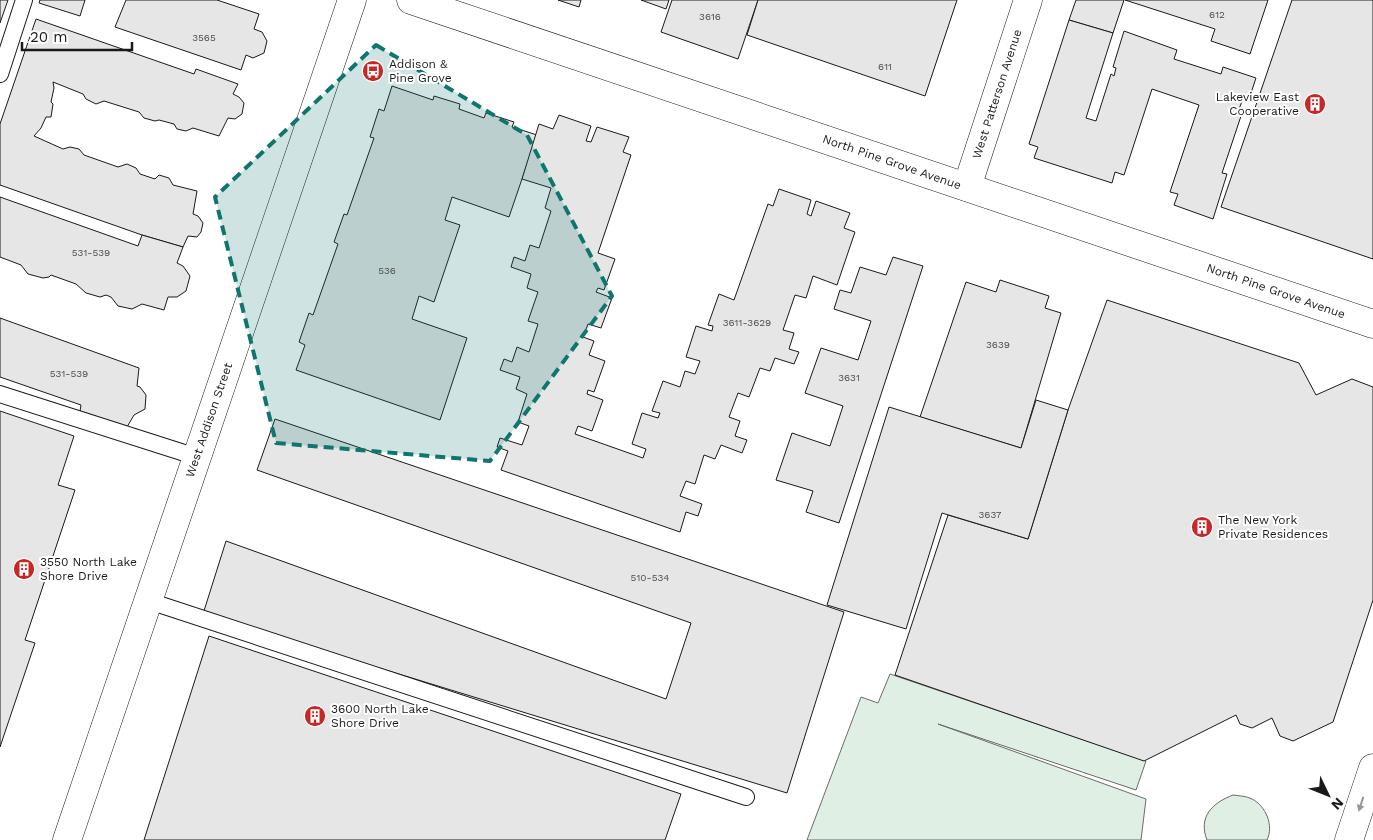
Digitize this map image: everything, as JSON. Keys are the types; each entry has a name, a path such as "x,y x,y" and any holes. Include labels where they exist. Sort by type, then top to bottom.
{"street":[{"name":"West Addison Street","path":"67,840 352,0"},
{"name":"North Pine Grove Avenue","path":"411,0 1373,324"},
{"name":"West Patterson Avenue","path":"967,187 1028,0"},
{"path":"1349,840 1373,768"}],"lane":[{"path":"0,74 24,0"},
{"path":"0,394 197,457"},
{"path":"148,601 746,797"}],"highlighted area":[{"path":"376,45 527,135 612,296 490,461 276,443 215,197"}],"green space":[{"path":"890,674 1146,761 1136,790 938,724 1146,799 1141,840 807,840 861,697 878,703"},
{"path":"1233,795 1250,798 1257,802 1265,811 1270,829 1267,840 1207,840 1204,824 1209,812 1219,802"}],"building":[{"path":"0,0 8,0 0,23"},
{"path":"40,0 85,0 80,16 39,3"},
{"path":"126,0 217,0 259,14 254,29 262,32 267,41 264,53 253,58 246,55 241,70 115,27"},
{"path":"558,0 581,0 579,7"},
{"path":"641,0 669,0 666,9"},
{"path":"672,0 758,0 738,59 661,32"},
{"path":"758,0 957,0 925,96 747,35"},
{"path":"1076,0 1124,0 1113,33 1069,20"},
{"path":"1125,0 1268,0 1250,54 1211,41 1215,29"},
{"name":"Lakeview East Cooperative","path":"1292,0 1373,0 1373,259 1221,207"},
{"path":"36,19 194,74 196,69 238,84 233,94 244,103 242,114 235,119 228,118 219,136 193,128 186,131 177,129 174,124 144,118 139,112 104,101 96,104 86,99 83,94 53,82 51,117 46,117 41,128 34,136 63,149 70,147 79,149 84,155 118,167 127,164 136,168 140,174 155,179 159,175 169,178 173,185 197,191 193,214 198,216 203,223 201,232 197,237 188,236 183,247 142,235 0,185 0,124"},
{"path":"1069,20 1113,33 1086,118 1096,121 1111,74 1114,76 1116,68 1113,67 1124,31 1177,50 1174,59 1221,74 1223,67 1256,78 1250,96 1245,94 1237,114 1241,116 1222,173 1227,174 1213,219 1174,205 1178,194 1170,192 1199,105 1152,89 1124,175 1115,172 1112,183 1034,158 1038,147 1029,144"},
{"path":"392,86 433,100 434,96 460,104 459,109 484,118 486,113 514,122 512,127 537,135 509,217 452,197 445,220 460,225 434,302 419,296 412,319 467,338 440,420 296,370 305,345 299,342 309,313 313,315 338,244 334,242 344,214 347,215 374,138 370,137 379,109 384,111"},
{"path":"559,115 591,126 586,141 591,142 597,127 629,137 623,152 631,155 598,253 615,259 604,290 598,288 596,292 612,298 601,328 588,324 583,337 594,341 589,355 605,361 594,392 588,390 587,394 603,400 592,431 578,426 575,434 643,458 646,449 632,444 642,413 658,418 660,413 652,411 663,381 680,387 685,371 695,374 700,361 686,357 696,326 712,331 713,326 708,325 719,294 734,300 768,204 773,206 779,189 811,200 807,214 811,216 816,201 850,213 844,228 855,232 837,285 813,276 806,298 795,295 783,330 794,333 789,349 799,352 794,364 775,358 770,371 760,368 749,397 738,393 729,417 740,421 735,436 747,440 742,453 721,445 715,459 704,455 695,484 686,481 680,496 702,504 698,516 686,512 680,532 501,470 508,451 497,447 500,438 522,445 529,426 518,422 527,394 516,389 520,377 500,370 504,359 512,362 517,347 529,352 538,324 528,321 538,292 527,288 531,274 511,267 514,257 525,261 530,245 539,248 551,211 545,208 551,188 522,179 539,124 553,129"},
{"path":"0,197 138,246 142,235 183,247 177,263 183,266 190,276 186,291 177,297 168,297 164,310 142,304 132,309 118,306 111,297 106,295 100,297 86,293 76,284 51,275 43,278 28,274 21,265 0,257"},
{"path":"893,257 923,266 839,523 806,512 813,491 776,480 792,433 830,446 843,406 805,393 821,348 858,360 871,321 834,309 840,290 851,293 860,267 886,275"},
{"path":"1000,280 1049,296 1045,308 1061,313 1021,448 920,417 966,282 996,292"},
{"name":"The New York Private Residences","path":"1107,300 1299,363 1316,395 1352,379 1373,387 1373,600 1333,722 1293,741 1280,736 1272,718 1252,728 1240,724 1236,715 1144,761 895,675 948,515 1028,539 1068,410"},
{"path":"0,318 139,368 137,386 146,395 145,409 134,415 127,427 80,411 81,405 0,377"},
{"path":"1036,400 1068,410 1028,539 942,513 906,629 827,605 889,407 1021,448"},
{"name":"3550 North Lake Shore Drive","path":"0,411 74,436 58,485 75,490 25,640 35,643 0,747"},
{"path":"275,419 844,612 787,793 203,614 226,541 666,699 691,623 257,470"},
{"name":"3600 North Lake Shore Drive","path":"209,636 681,794 665,840 144,840"}],"place":[{"name":"Addison & Pine Grove","path":"373,71"},
{"name":"Lakeview East Cooperative","path":"1315,104"},
{"name":"The New York Private Residences","path":"1202,527"},
{"name":"3550 North Lake Shore Drive","path":"24,569"},
{"name":"3600 North Lake Shore Drive","path":"315,716"}]}
